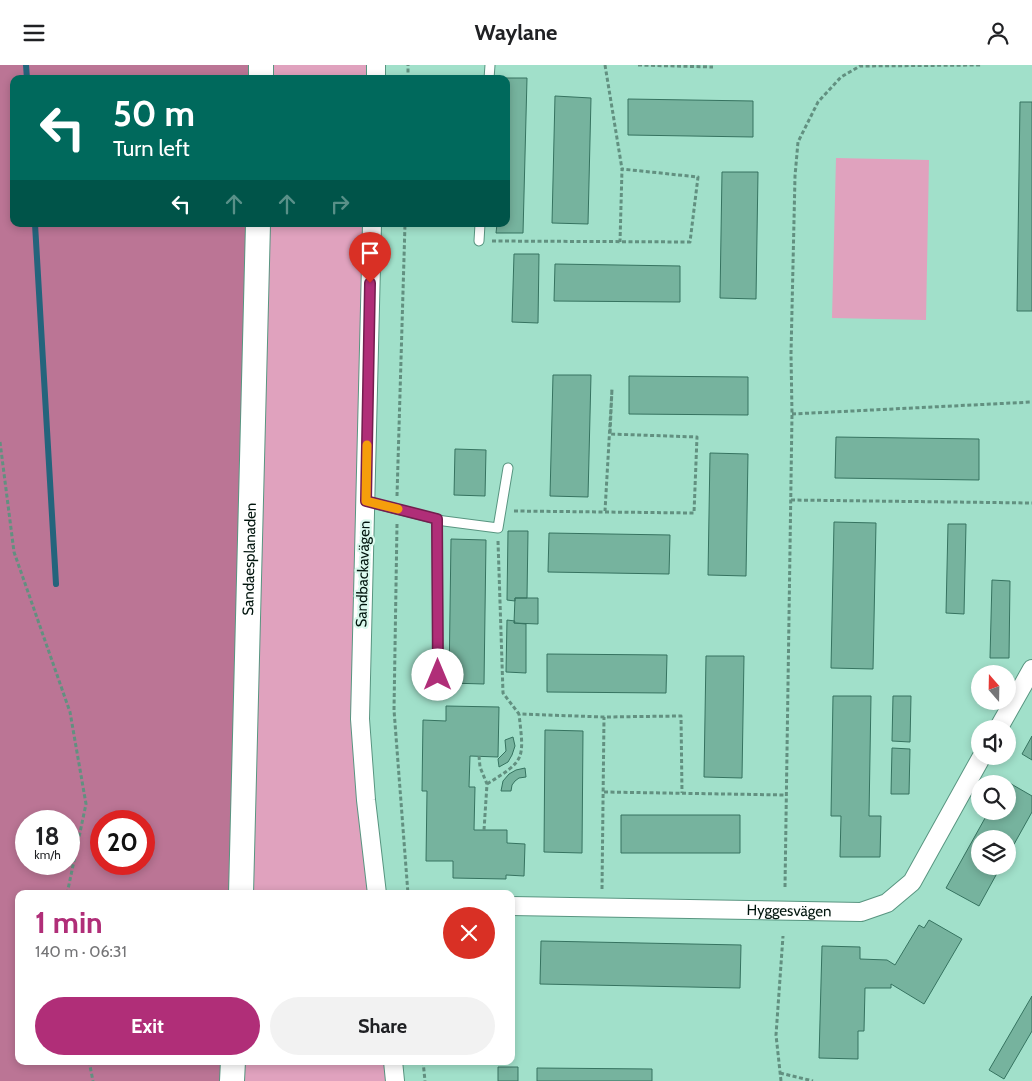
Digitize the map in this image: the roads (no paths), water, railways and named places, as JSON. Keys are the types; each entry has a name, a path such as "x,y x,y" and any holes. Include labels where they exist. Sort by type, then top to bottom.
{"main road":[{"name":"Sandaesplanaden","path":"241,890 258,227"},
{"path":"232,1081 233,1065"}],"street":[{"name":"Sandbackavägen","path":"372,227 360,719 366,800 377,890"},
{"path":"1003,720 1032,669"},
{"name":"Hyggesvägen","path":"515,906 861,911 887,903 912,881 977,765"},
{"path":"393,1065 395,1081"}],"lane":[{"path":"479,241 480,227"},
{"path":"366,501 437,519 498,528 508,468"},
{"path":"437,519 438,675"}],"waterway":[{"path":"26,65 27,75"},
{"path":"35,227 56,584"}]}
